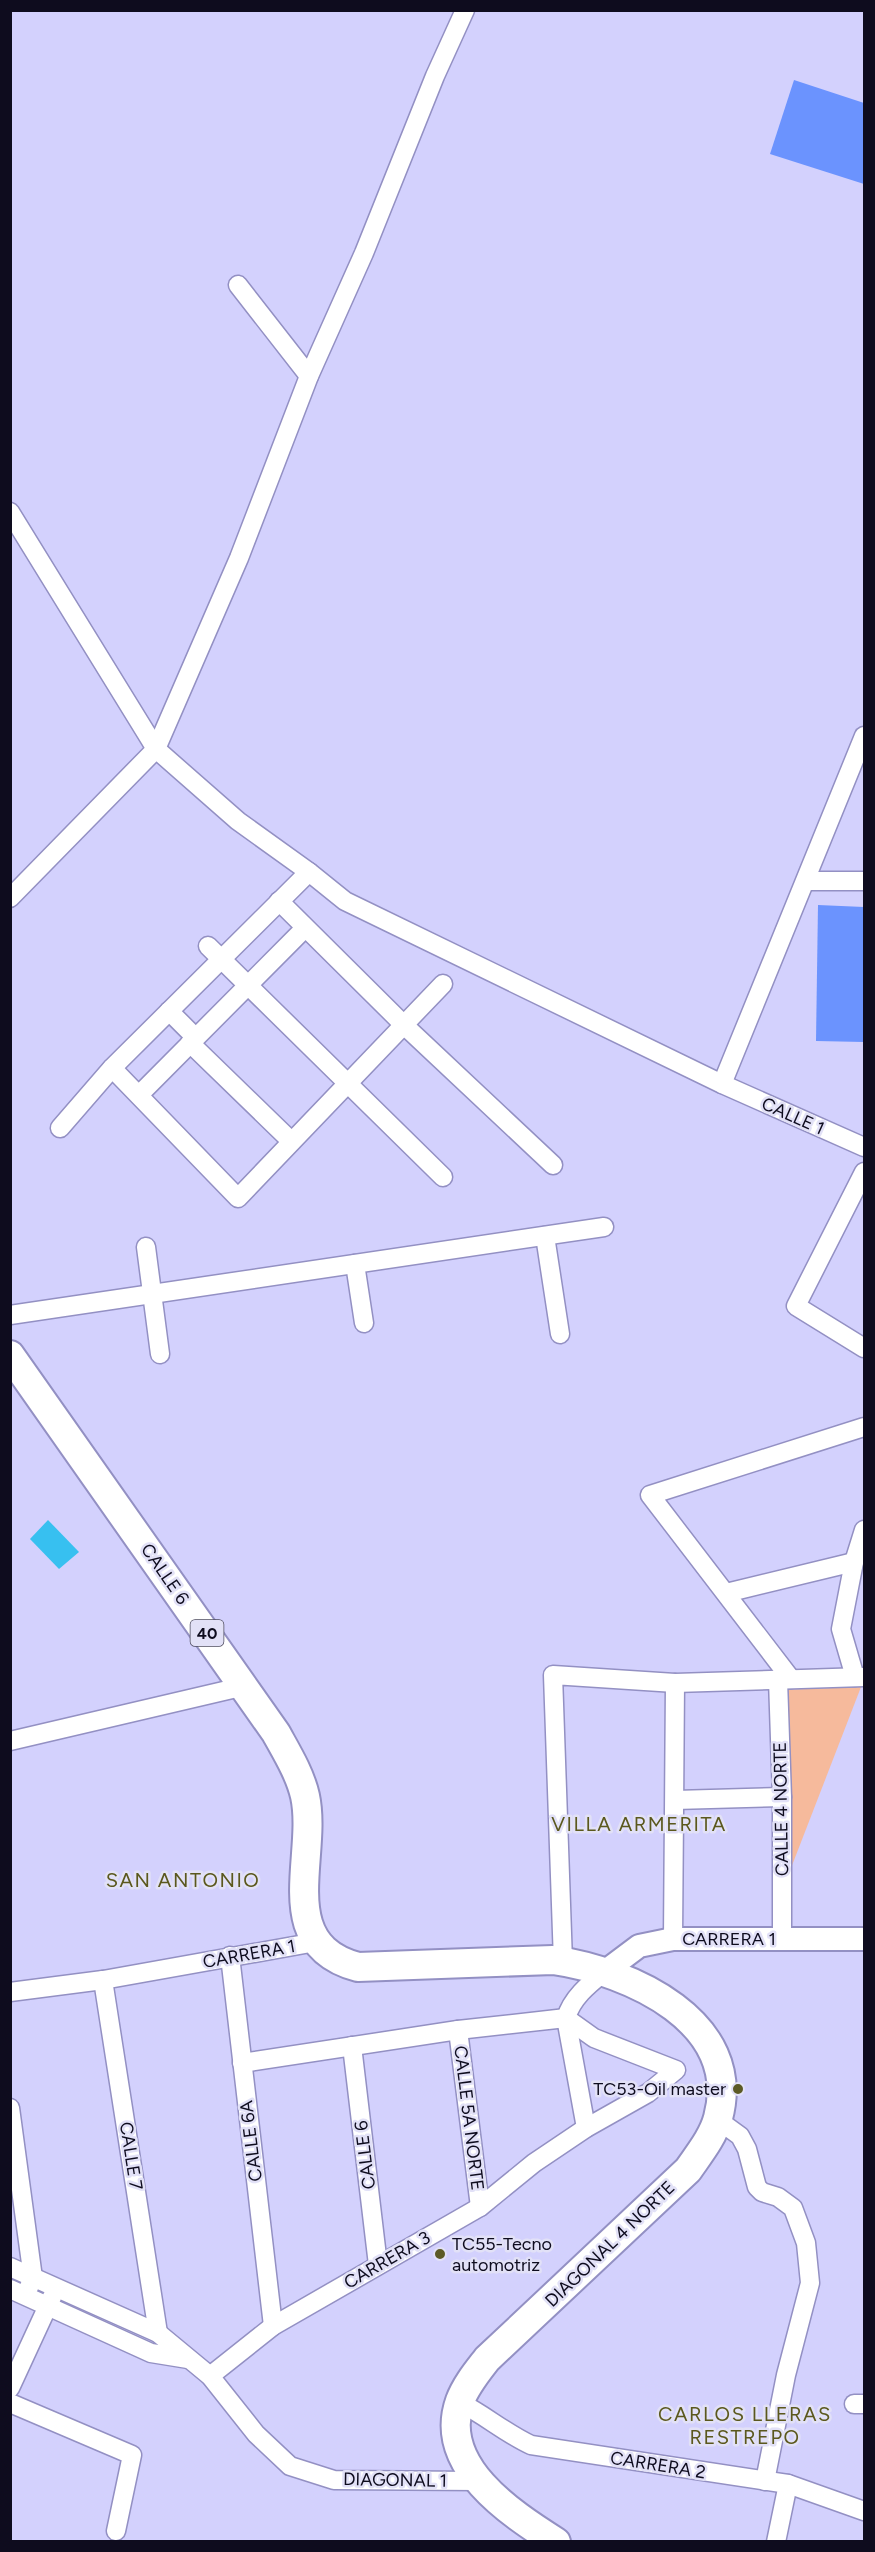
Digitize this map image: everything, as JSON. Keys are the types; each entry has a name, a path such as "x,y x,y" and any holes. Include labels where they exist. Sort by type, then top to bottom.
{"main road":[{"name":"CALLE 6","path":"10,1355 245,1686 276,1733 296,1771 305,1796 303,1888 308,1919 316,1942"},
{"name":"CARRERA 1","path":"316,1942 339,1962 358,1967 559,1961"},
{"path":"559,1961 578,1964 603,1973"},
{"name":"DIAGONAL 4 NORTE","path":"458,2413 470,2381 487,2359 688,2170 704,2147 718,2120 722,2095 721,2070 712,2046 689,2020 660,1997 628,1981 603,1973"},
{"path":"458,2413 461,2455 478,2481 530,2525 556,2541"}],"street":[{"path":"10,898 156,749 239,558 309,376 364,253 435,76 465,10"},
{"path":"238,285 309,376"},
{"name":"CALLE 1","path":"10,512 156,749 238,821 345,901 722,1084 864,1147"},
{"path":"722,1084 807,881 864,736"},
{"path":"60,1128 112,1068 309,872"},
{"path":"807,881 864,881"},
{"path":"279,901 405,1026 553,1165"},
{"path":"139,1095 306,928"},
{"path":"208,946 443,1177"},
{"path":"112,1068 238,1198 443,984"},
{"path":"169,1011 192,1040 291,1141"},
{"path":"864,1172 796,1306 864,1348"},
{"path":"10,1315 604,1227"},
{"path":"545,1236 560,1334"},
{"path":"146,1246 160,1354"},
{"path":"355,1264 364,1323"},
{"path":"785,1679 726,1593 650,1495 864,1429"},
{"path":"559,1961 553,1675 675,1683 860,1677 841,1629 854,1562 864,1530"},
{"path":"726,1593 854,1562"},
{"name":"CALLE 4 NORTE","path":"782,1939 785,1679"},
{"path":"673,1939 675,1683"},
{"path":"10,1741 245,1686"},
{"path":"675,1800 782,1797"},
{"name":"CARRERA 1","path":"603,1973 639,1946 673,1939 864,1939"},
{"name":"CARRERA 1","path":"10,1992 103,1980 316,1942"},
{"name":"CALLE 6A","path":"230,1956 273,2326"},
{"path":"586,2128 566,2018 568,2010 583,1989 603,1973"},
{"name":"CALLE 7","path":"103,1980 158,2332"},
{"path":"242,2063 458,2030 566,2018"},
{"name":"CARRERA 3","path":"210,2376 273,2326 480,2207 534,2163 586,2128 648,2093 676,2070 594,2038 566,2018"},
{"name":"CALLE 5A NORTE","path":"458,2030 480,2207"},
{"name":"CALLE 6","path":"352,2046 378,2265"},
{"path":"10,2108 33,2278"},
{"path":"718,2120 740,2136 747,2149 757,2187 762,2192 778,2197 793,2208 806,2243 810,2283 786,2375 765,2481"},
{"path":"10,2267 158,2332 210,2376"},
{"path":"33,2278 18,2292 152,2352 188,2359"},
{"path":"10,2388 56,2286"},
{"name":"DIAGONAL 1","path":"210,2376 256,2434 290,2466 334,2480 478,2481"},
{"path":"10,2403 132,2455 116,2531"},
{"name":"CARRERA 2","path":"458,2413 480,2412 507,2434 531,2445 788,2484 864,2511"},
{"path":"776,2541 788,2484"}],"shaded area":[{"path":"861,1687 786,1881 779,1690"}],"water":[{"path":"48,1520 79,1552 59,1569 30,1539"}],"building":[{"path":"794,80 864,103 864,184 770,154"},
{"path":"818,905 864,907 864,1042 816,1041"}],"place":[{"name":"TC53-Oil master","path":"738,2089"},
{"name":"TC55-Tecno automotriz","path":"440,2254"}],"district":[{"name":"VILLA ARMERITA","path":"639,1824"},
{"name":"SAN ANTONIO","path":"183,1880"},
{"name":"CARLOS LLERAS RESTREPO","path":"745,2426"}]}
